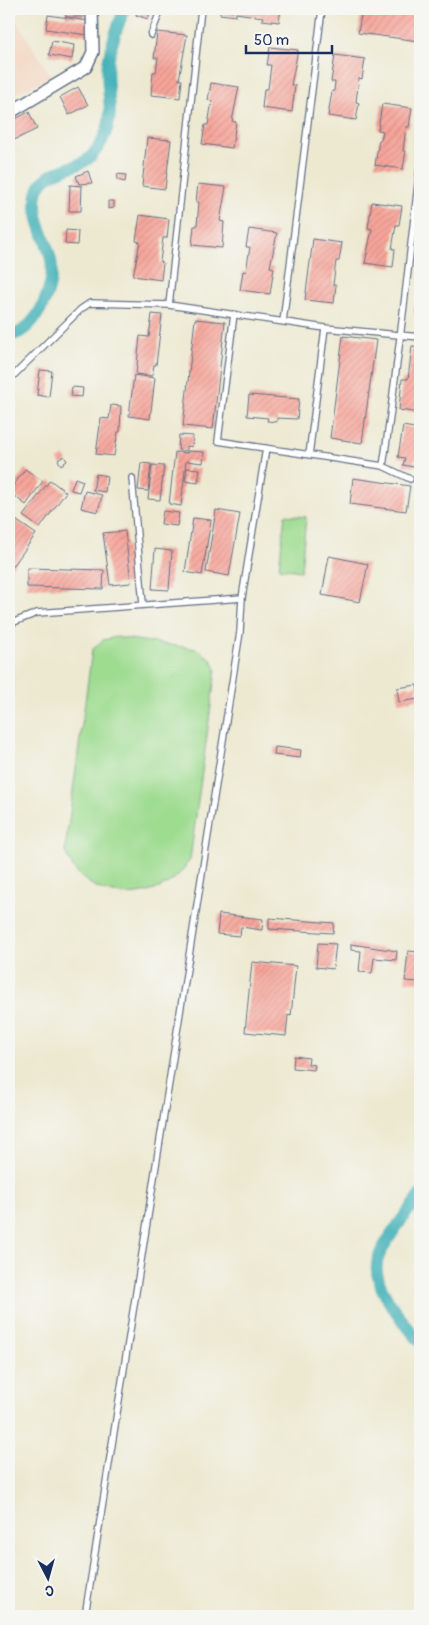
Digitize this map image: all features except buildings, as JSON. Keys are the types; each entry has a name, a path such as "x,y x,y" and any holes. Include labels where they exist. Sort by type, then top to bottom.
{"street":[{"path":"9,113 86,67 93,52 92,9"}],"lane":[{"path":"151,35 161,9"},
{"path":"169,305 201,9"},
{"path":"283,322 322,9"},
{"path":"382,466 395,388 399,335 420,167"},
{"path":"9,380 81,309 90,303 169,305 325,328 420,337"},
{"path":"234,314 218,441 382,466 410,480"},
{"path":"309,455 325,328"},
{"path":"85,1616 239,642 242,598 266,448"},
{"path":"132,478 144,604"},
{"path":"9,624 21,617 37,613 242,598"}],"shaded area":[{"path":"9,9 51,76 9,97"}],"green space":[{"path":"285,515 306,517 301,571 279,568"},
{"path":"116,637 197,649 211,659 216,669 190,860 175,878 160,887 144,893 111,892 96,887 83,878 72,866 65,850 92,650 103,640"}],"waterway":[{"path":"9,336 19,333 36,317 47,294 50,282 51,260 36,211 37,194 40,186 44,180 57,172 87,160 99,146 107,130 110,111 108,63 115,35 125,9"},
{"path":"420,1195 387,1241 379,1256 377,1267 382,1290 420,1342"}]}
